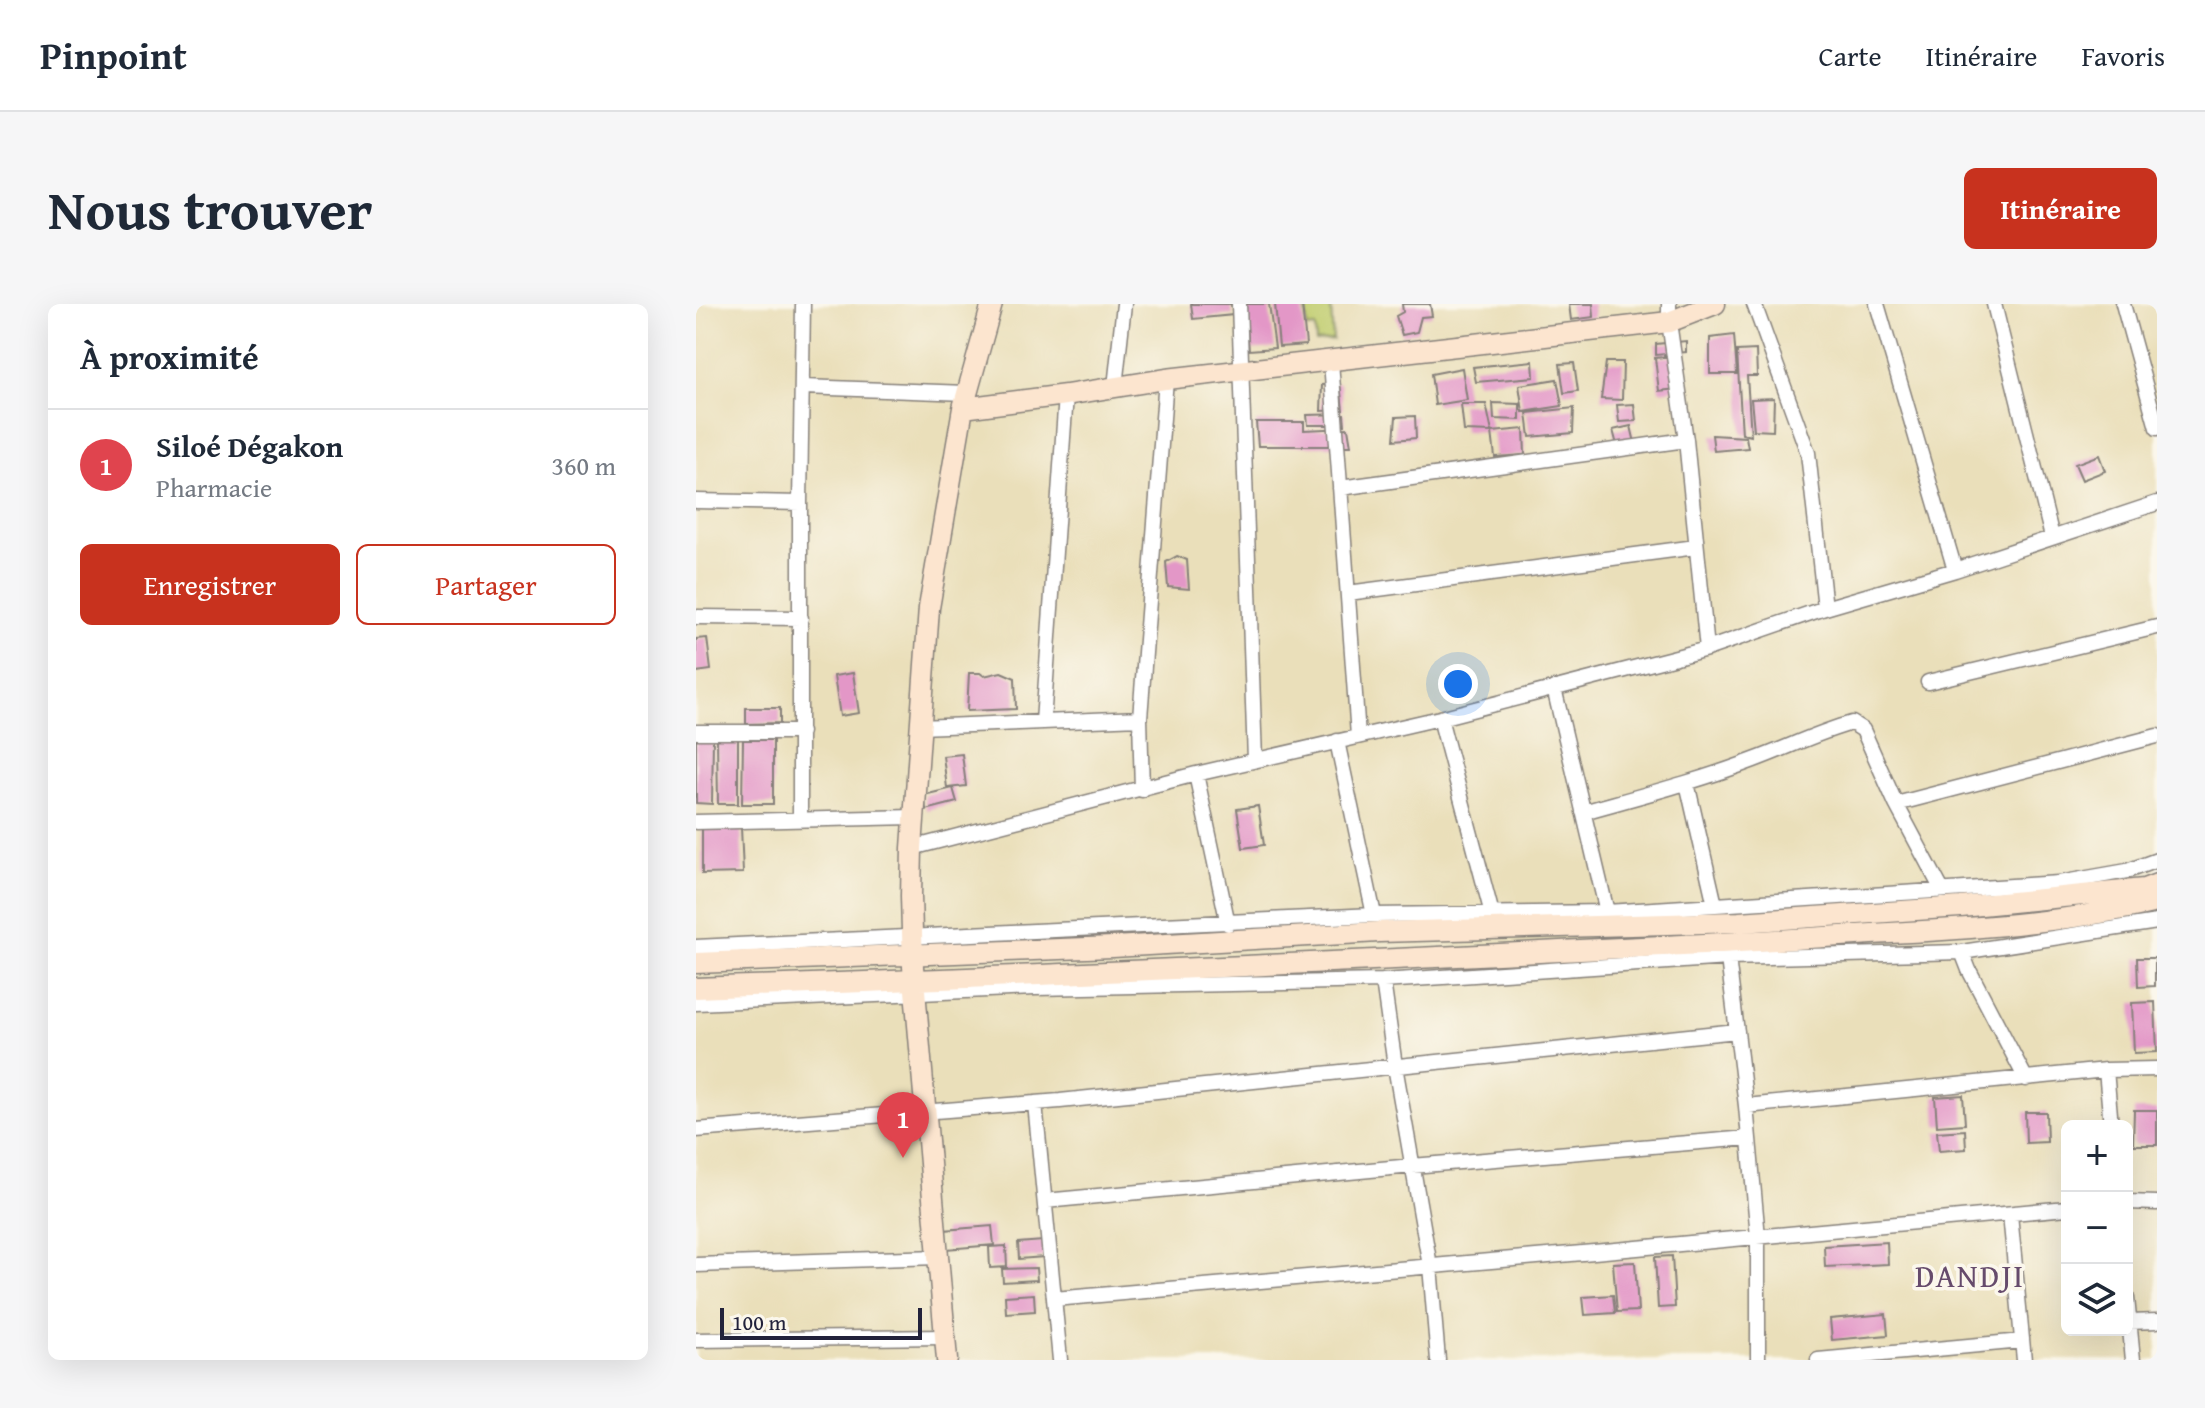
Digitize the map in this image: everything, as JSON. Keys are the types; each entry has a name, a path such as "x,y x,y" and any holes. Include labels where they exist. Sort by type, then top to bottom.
{"street":[{"path":"800,819 803,304"},
{"path":"947,1360 912,946 912,848 929,608 965,400 992,304"},
{"path":"1115,387 1124,304"},
{"path":"1239,304 1255,760"},
{"path":"803,387 965,400 1066,395 1166,379 1331,361 1715,304"},
{"path":"1754,304 1808,453 1825,608"},
{"path":"1877,304 1955,570"},
{"path":"1994,304 2052,537"},
{"path":"2123,304 2150,381 2157,428"},
{"path":"1669,313 1686,440 1707,649"},
{"path":"1331,361 1358,736"},
{"path":"1142,790 1140,718 1166,379"},
{"path":"1043,722 1066,395"},
{"path":"1340,488 1686,440"},
{"path":"696,501 800,503"},
{"path":"912,848 1196,774 1440,718 1707,649 1825,608 1955,570 2157,503"},
{"path":"1348,593 1696,547"},
{"path":"696,617 801,618"},
{"path":"1928,682 2157,627"},
{"path":"1554,688 1607,912"},
{"path":"920,727 1140,718"},
{"path":"1440,718 1492,914"},
{"path":"1583,812 1754,761 1832,728 1852,723 1863,730 1896,804 1943,892"},
{"path":"696,732 801,732"},
{"path":"1896,804 2157,736"},
{"path":"1337,741 1374,915"},
{"path":"1196,774 1228,924"},
{"path":"1687,783 1715,905"},
{"path":"696,822 914,817"},
{"path":"696,963 1374,915 1607,912 1943,892 2059,883 2127,871 2157,860"},
{"path":"696,947 1113,947 1379,932 1739,922 1961,907 2144,889 2157,884"},
{"path":"696,1003 915,987 1940,930 2033,922 2157,902"},
{"path":"696,988 1035,988 1383,981 1728,958 1962,952 2157,922"},
{"path":"1962,952 2026,1079"},
{"path":"1728,958 1758,1237 1758,1360"},
{"path":"1383,981 1430,1266 1438,1360"},
{"path":"696,1130 1035,1103 1737,1031"},
{"path":"1746,1106 2106,1070 2157,1069"},
{"path":"2106,1070 2110,1120"},
{"path":"1035,1103 1060,1360"},
{"path":"1045,1201 1748,1138"},
{"path":"2133,1202 2157,1203"},
{"path":"1054,1299 2061,1209"},
{"path":"2010,1214 2024,1360"},
{"path":"696,1265 938,1257"},
{"path":"2133,1322 2157,1321"},
{"path":"2130,1336 2133,1360"},
{"path":"696,1340 945,1337"},
{"path":"1818,1360 1900,1356 2022,1341"}],"green space":[{"path":"1305,304 1346,304 1331,307 1333,340 1316,342 1315,327 1307,328"}],"building":[{"path":"1191,304 1231,304 1233,315 1193,319"},
{"path":"1245,304 1269,304 1275,348 1249,350"},
{"path":"1275,304 1302,304 1306,345 1279,347"},
{"path":"1402,304 1430,304 1432,316 1421,317 1417,332 1402,335 1396,316 1403,312"},
{"path":"1569,304 1593,304 1594,317 1571,320"},
{"path":"1734,335 1737,374 1710,374 1710,338"},
{"path":"1686,341 1686,352 1656,355 1656,344"},
{"path":"1756,350 1757,376 1747,376 1751,436 1742,434 1737,351"},
{"path":"1674,356 1677,389 1659,391 1655,358"},
{"path":"1533,361 1534,377 1476,382 1473,367"},
{"path":"1606,362 1623,362 1622,400 1601,399"},
{"path":"1574,363 1578,391 1564,393 1560,364"},
{"path":"1462,368 1467,400 1435,405 1431,374"},
{"path":"1557,379 1562,406 1523,412 1519,385"},
{"path":"1340,383 1343,410 1321,411 1322,385"},
{"path":"1774,398 1773,431 1754,430 1751,399"},
{"path":"1493,403 1520,404 1520,420 1494,419"},
{"path":"1461,404 1486,404 1492,432 1464,431"},
{"path":"1634,404 1636,421 1619,422 1617,405"},
{"path":"1574,408 1573,433 1530,437 1527,413"},
{"path":"1344,414 1345,425 1308,425 1307,415"},
{"path":"1415,416 1416,438 1394,440 1396,417"},
{"path":"1256,422 1304,422 1304,430 1348,428 1351,446 1258,446"},
{"path":"1631,426 1635,443 1617,445 1613,430"},
{"path":"1524,429 1525,455 1495,457 1492,432"},
{"path":"1712,435 1746,437 1748,448 1714,451"},
{"path":"2099,455 2105,471 2082,480 2075,464"},
{"path":"1177,556 1187,560 1189,589 1168,587 1166,562"},
{"path":"707,638 711,670 696,672 696,639"},
{"path":"1001,672 1015,678 1016,709 967,711 969,673 984,676"},
{"path":"853,673 859,713 840,716 834,676"},
{"path":"746,708 780,708 780,723 746,724"},
{"path":"696,738 713,738 712,804 696,803"},
{"path":"717,738 738,738 738,804 718,804"},
{"path":"743,740 773,740 773,804 742,804"},
{"path":"962,754 966,786 947,788 943,756"},
{"path":"953,788 957,802 926,810 924,795"},
{"path":"1258,806 1264,845 1243,848 1237,809"},
{"path":"702,827 741,827 743,873 702,874"},
{"path":"2137,958 2155,958 2155,986 2138,987"},
{"path":"2155,1002 2157,1052 2134,1053 2132,1003"},
{"path":"1963,1095 1965,1124 1937,1126 1935,1097"},
{"path":"2134,1110 2157,1110 2157,1145 2133,1145"},
{"path":"2025,1112 2046,1112 2047,1142 2026,1143"},
{"path":"1965,1130 1966,1149 1939,1151 1937,1132"},
{"path":"992,1226 994,1245 946,1249 944,1230"},
{"path":"1043,1241 1044,1257 1019,1259 1018,1243"},
{"path":"1887,1242 1888,1264 1825,1267 1824,1246"},
{"path":"1006,1246 1007,1267 990,1268 989,1247"},
{"path":"1672,1256 1675,1307 1658,1308 1655,1257"},
{"path":"1635,1262 1638,1311 1617,1312 1613,1263"},
{"path":"1036,1268 1037,1280 1003,1282 1002,1269"},
{"path":"1034,1294 1035,1311 1006,1313 1005,1296"},
{"path":"1613,1295 1615,1313 1585,1315 1583,1297"},
{"path":"1886,1314 1888,1335 1832,1340 1830,1319"}],"place":[{"name":"Siloé Dégakon","path":"903,1158"}],"district":[{"name":"DANDJI","path":"1970,1275"}]}
